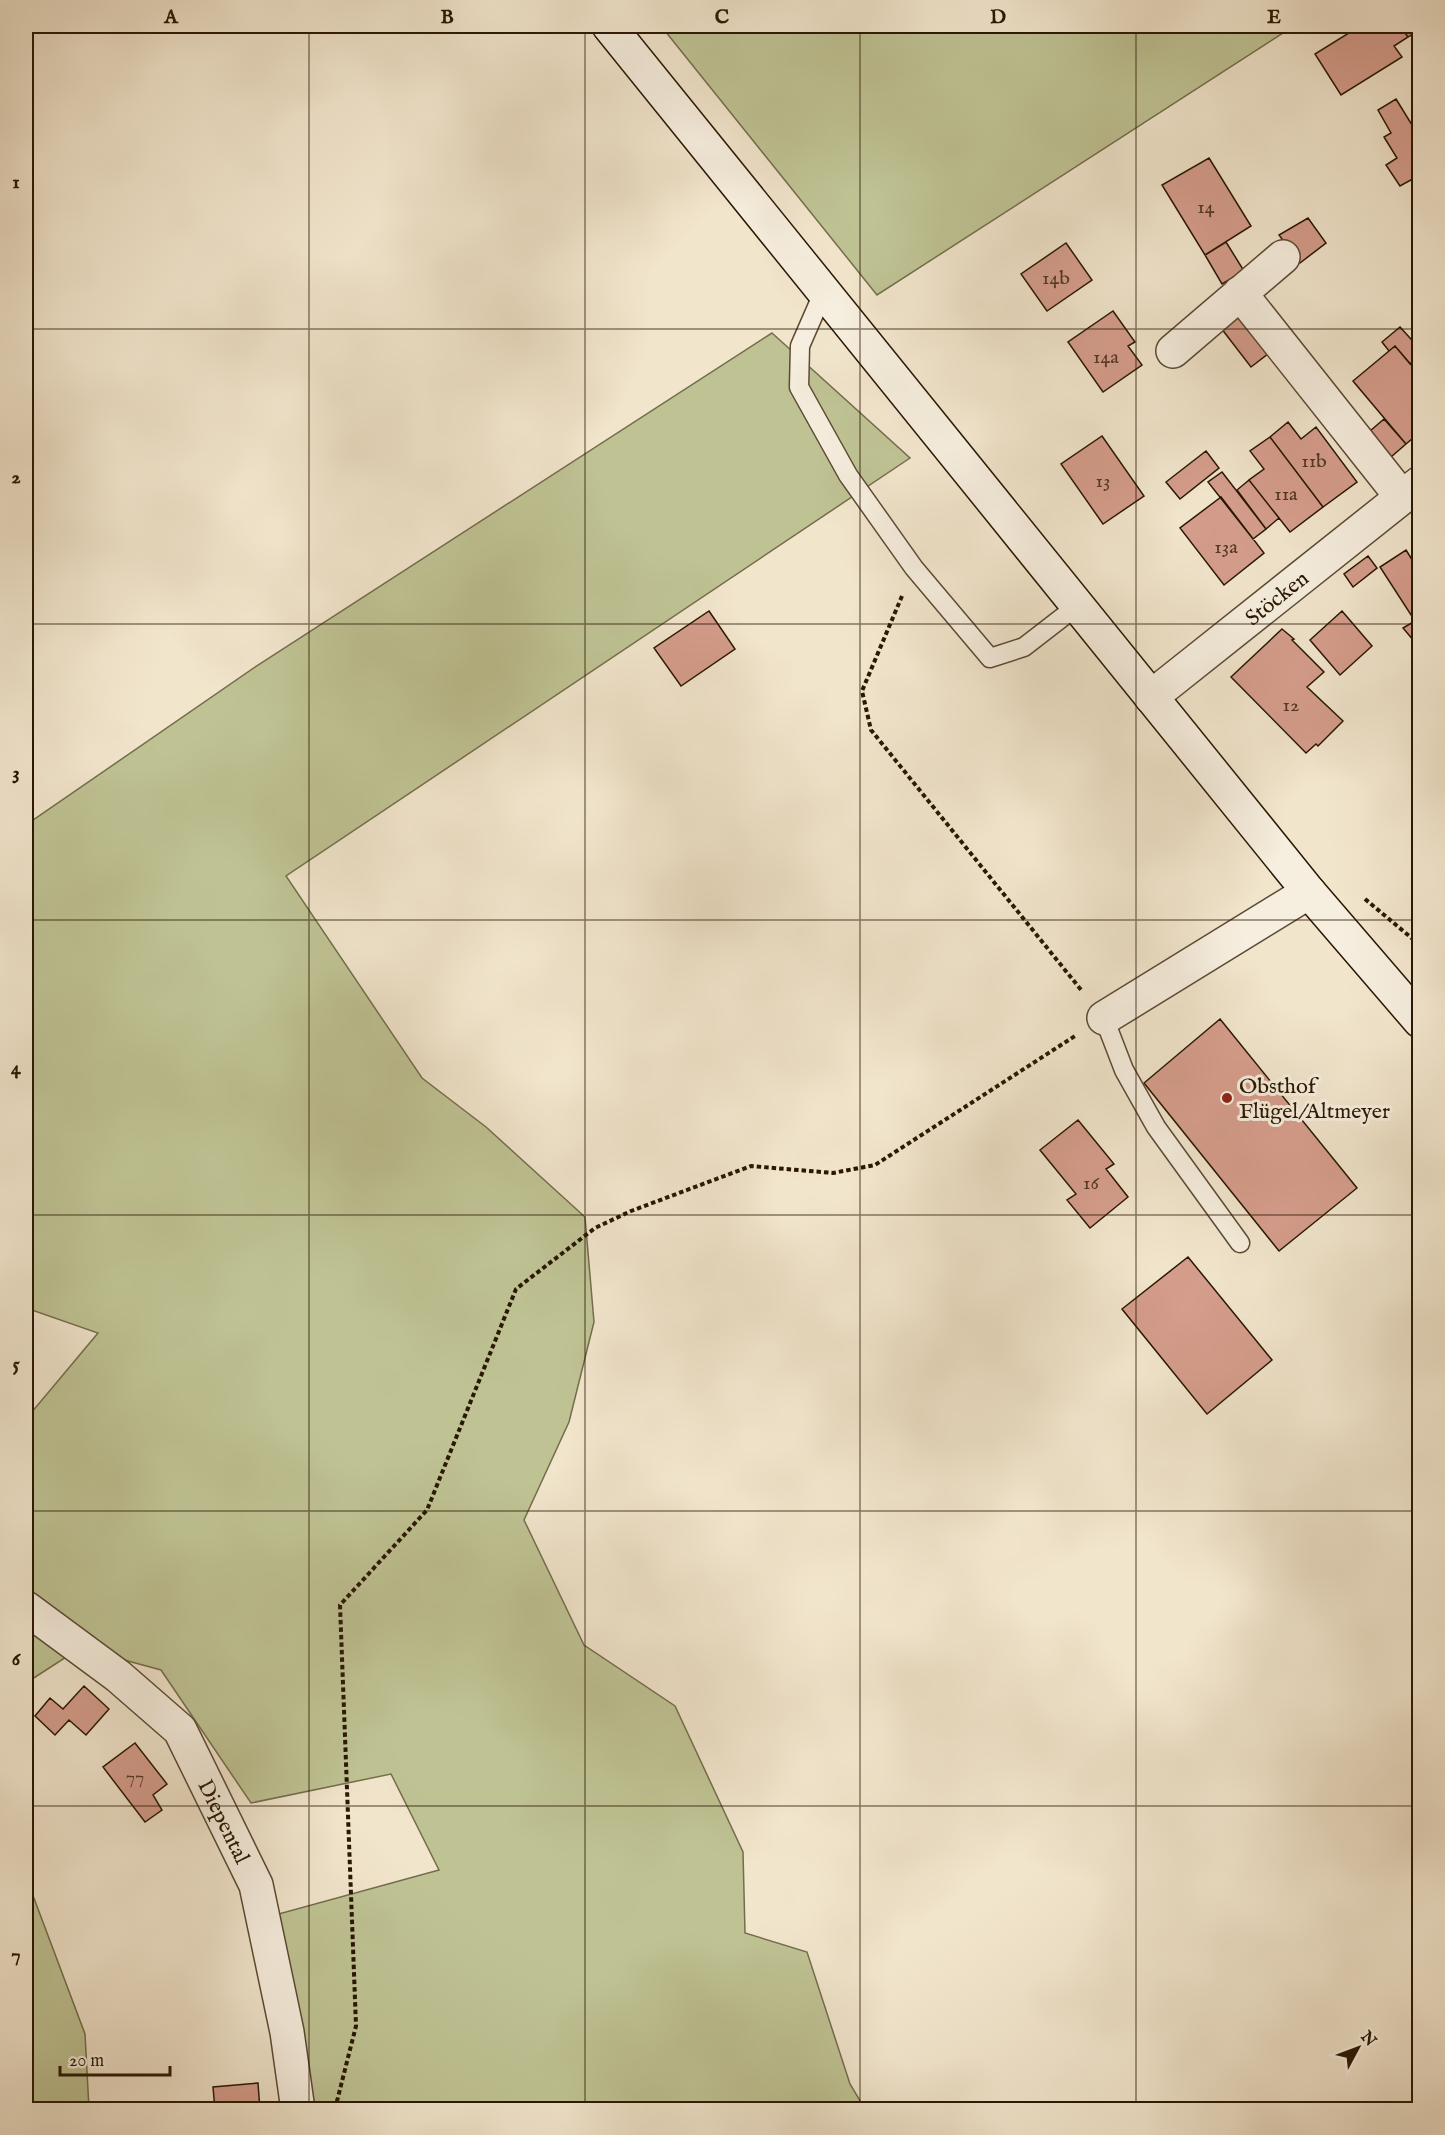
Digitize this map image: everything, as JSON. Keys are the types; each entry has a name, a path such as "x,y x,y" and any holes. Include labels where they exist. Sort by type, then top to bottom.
{"street":[{"path":"609,26 1309,892 1419,1021"},
{"path":"1173,351 1283,257"},
{"name":"Stöcken","path":"1151,697 1410,489 1240,293"},
{"path":"1104,1018 1309,892"},
{"name":"Diepental","path":"26,1608 118,1676 180,1730 256,1885 287,2032 298,2109"}],"lane":[{"path":"824,291 800,346 799,387 848,475 914,568 990,658 1024,647 1077,606"},
{"path":"1104,1018 1124,1070 1156,1127 1240,1243"}],"path":[{"path":"334,2109 356,2026 340,1605 427,1510 516,1289 595,1228 751,1166 832,1173 875,1165 1104,1018 871,730 862,691 914,568"}],"green space":[{"path":"661,26 1294,26 877,295"},
{"path":"772,333 910,458 286,876 422,1078 486,1127 585,1217 594,1322 569,1422 524,1520 584,1645 675,1706 743,1852 745,1933 807,1952 850,2084 865,2109 304,2109 264,1918 439,1870 391,1774 251,1803 161,1670 80,1648 26,1683 26,1419 98,1333 26,1308 26,825 258,665"},
{"path":"26,1877 85,2034 89,2109 26,2109"}],"building":[{"path":"1360,26 1400,26 1408,37 1394,46 1402,57 1341,95 1315,54"},
{"path":"1400,26 1420,26 1420,30 1408,37"},
{"path":"1396,99 1412,125 1420,121 1420,175 1400,186 1386,165 1397,158 1384,137 1391,133 1378,110"},
{"path":"1209,158 1251,226 1205,255 1162,185"},
{"path":"1308,218 1326,243 1300,263 1279,235"},
{"path":"1226,242 1244,271 1222,284 1205,255"},
{"path":"1066,243 1092,280 1047,311 1021,274"},
{"path":"1113,311 1135,342 1128,346 1142,365 1103,392 1068,342"},
{"path":"1238,314 1269,353 1251,367 1221,328"},
{"path":"1400,327 1420,349 1420,355 1410,364 1395,346 1389,351 1382,342"},
{"path":"1395,346 1420,375 1420,432 1406,444 1353,381"},
{"path":"1384,419 1406,444 1391,457 1370,431"},
{"path":"1288,422 1301,439 1316,427 1357,482 1323,507 1270,437"},
{"path":"1102,436 1144,496 1103,524 1061,464"},
{"path":"1270,437 1323,507 1290,532 1249,480 1264,469 1250,451"},
{"path":"1206,451 1219,468 1180,499 1166,482"},
{"path":"1222,472 1266,529 1253,539 1208,482"},
{"path":"1249,480 1279,518 1266,529 1237,490"},
{"path":"1221,497 1264,553 1224,585 1180,528"},
{"path":"1406,550 1416,566 1420,564 1420,637 1414,641 1403,628 1415,621 1380,567"},
{"path":"1368,556 1377,568 1353,587 1344,574"},
{"path":"709,611 735,649 681,686 654,648"},
{"path":"1342,611 1372,646 1340,675 1310,640"},
{"path":"1282,629 1324,672 1307,687 1343,721 1318,746 1316,744 1306,753 1231,677"},
{"path":"1220,1019 1357,1188 1279,1251 1144,1083"},
{"path":"1078,1120 1114,1164 1106,1169 1128,1197 1090,1228 1067,1200 1076,1194 1040,1150"},
{"path":"1188,1257 1272,1360 1207,1414 1122,1309"},
{"path":"84,1686 109,1709 86,1735 69,1720 55,1735 35,1716 50,1698 63,1709"},
{"path":"135,1743 167,1784 153,1795 162,1810 145,1822 103,1767"},
{"path":"258,2083 260,2110 215,2110 213,2087"}],"place":[{"name":"Obsthof Flügel/Altmeyer","path":"1227,1098"}]}
